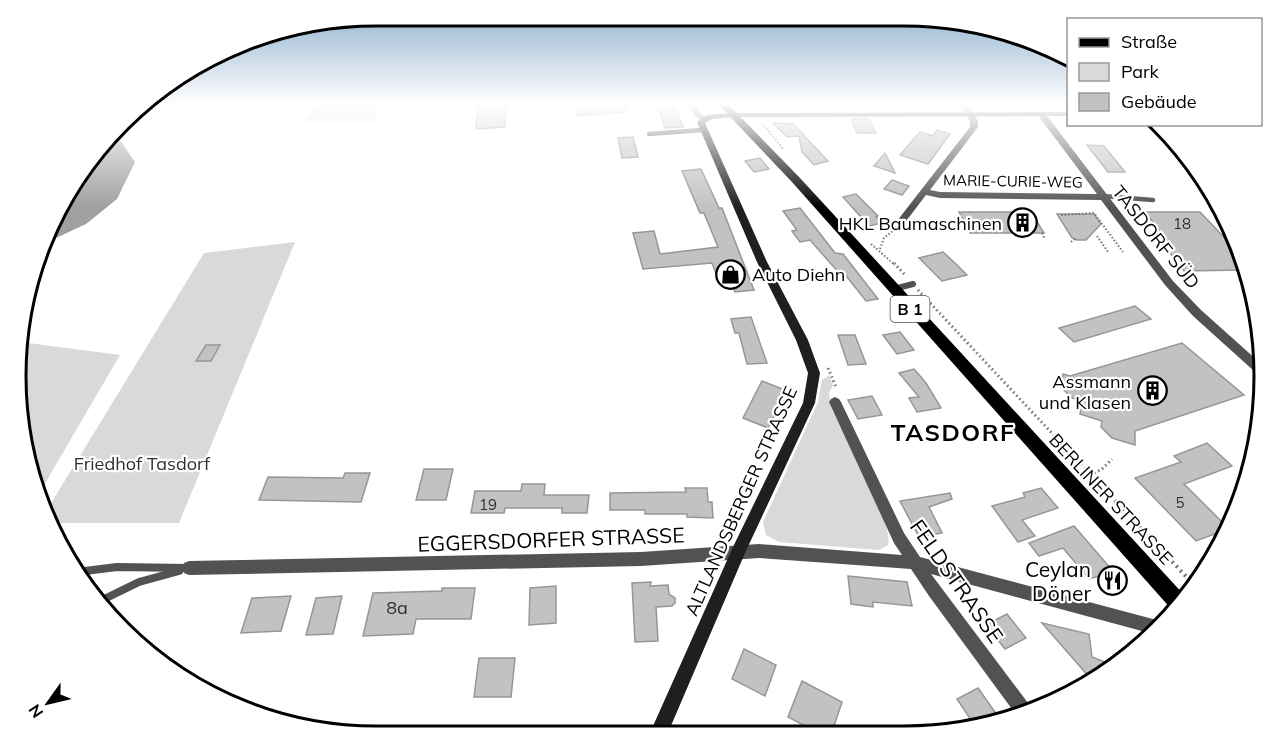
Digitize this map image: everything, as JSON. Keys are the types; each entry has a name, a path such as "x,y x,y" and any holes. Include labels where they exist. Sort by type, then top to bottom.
{"main road":[{"name":"ALTLANDSBERGER STRASSE","path":"662,726 738,552 809,403 814,373 802,340 762,262 709,138"},
{"name":"BERLINER STRASSE","path":"755,138 796,180 1174,599"}],"street":[{"path":"900,223 966,138"},
{"name":"TASDORF SÜD","path":"1059,138 1169,283 1197,313 1254,364"},
{"name":"MARIE-CURIE-WEG","path":"924,192 940,195 1102,196"},
{"name":"FELDSTRASSE","path":"836,394 899,538 934,591 1020,706"},
{"name":"EGGERSDORFER STRASSE","path":"189,568 641,559 759,551 916,563 1149,625"}],"lane":[{"path":"1102,196 1131,197 1153,201"},
{"path":"893,290 913,284"},
{"path":"85,571 117,567 189,568"},
{"path":"106,598 139,582 189,568"}],"path":[{"path":"1061,214 1094,213 1123,252"},
{"name":"BERLINER STRASSE","path":"900,223 890,235 884,238 880,249 1189,580"},
{"path":"1042,233 1045,239"},
{"path":"1097,236 1108,252"},
{"path":"1071,242 1074,239"},
{"path":"828,368 836,394"},
{"path":"1090,474 1102,469 1112,459"}],"green space":[{"name":"Friedhof Tasdorf","path":"295,242 179,523 59,523 50,504 204,253"},
{"path":"27,343 120,355 43,486 28,421"},
{"path":"829,375 833,385 829,393 831,408 867,478 884,518 888,545 879,550 779,542 766,535 763,522 818,402 822,380"}],"shaded area":[{"path":"119,138 135,162 117,199 86,224 53,239 84,181"}],"building":[{"path":"618,138 633,138 638,157 622,158"},
{"path":"799,138 806,138 828,161 814,165 802,152"},
{"path":"915,138 947,138 928,164 900,155"},
{"path":"1087,145 1104,146 1125,172 1108,172"},
{"path":"885,153 895,173 874,166"},
{"path":"760,158 769,169 754,172 745,161"},
{"path":"701,169 719,208 722,208 754,290 735,292 730,279 719,281 712,263 643,269 633,233 654,231 660,254 718,247 704,213 700,213 682,171"},
{"path":"892,180 909,186 902,195 884,189"},
{"path":"856,194 882,223 869,226 843,197"},
{"path":"800,208 835,253 843,254 878,299 866,301 843,272 840,274 810,240 800,242 792,231 797,230 783,211"},
{"name":"HKL Baumaschinen","path":"959,212 1031,212 1044,233 970,233"},
{"path":"1145,212 1200,212 1228,241 1238,270 1184,271 1167,249 1174,249"},
{"path":"1057,214 1094,214 1101,224 1086,240 1077,240 1072,238"},
{"name":"HKL Baumaschinen","path":"943,252 967,275 942,281 919,258"},
{"path":"1135,306 1151,319 1074,342 1059,328"},
{"path":"751,317 767,363 747,364 739,333 735,333 731,319"},
{"path":"900,332 914,350 897,354 883,335"},
{"path":"838,335 855,335 866,364 848,365"},
{"name":"Assmann und Klasen","path":"1182,343 1244,395 1135,431 1135,445 1112,438 1101,427 1102,421 1080,414 1082,400 1072,398 1061,387 1063,374 1070,376"},
{"path":"206,345 220,345 211,361 196,361"},
{"path":"914,369 926,383 941,408 917,412 909,398 919,397 899,373"},
{"path":"762,381 787,391 768,428 743,418"},
{"path":"872,396 882,415 858,419 848,400"},
{"path":"1207,443 1232,466 1184,484 1222,522 1216,534 1196,541 1135,478 1181,462 1174,456"},
{"path":"424,469 453,469 446,500 416,500"},
{"path":"345,473 370,473 361,502 259,500 268,477 343,478"},
{"path":"522,484 545,484 544,495 589,495 587,513 562,513 562,508 505,508 504,513 471,513 475,491 521,491"},
{"path":"685,488 707,488 708,502 712,502 713,518 687,517 687,514 645,514 645,510 610,510 610,493 686,492"},
{"path":"1041,488 1058,508 1022,520 1035,536 1018,542 992,506 1025,497 1023,493"},
{"path":"950,493 952,499 929,507 942,533 919,537 900,501"},
{"path":"1074,526 1126,587 1113,592 1099,576 1089,579 1063,548 1039,556 1029,543"},
{"path":"848,576 907,582 912,606 873,602 873,607 851,604"},
{"path":"651,582 650,586 668,585 669,594 675,598 675,603 672,606 656,607 658,641 635,642 632,583"},
{"path":"556,586 556,623 529,625 530,588"},
{"path":"442,588 475,588 471,619 416,619 413,634 363,636 373,593 442,591"},
{"path":"291,596 281,631 241,633 252,598"},
{"path":"342,596 333,634 306,635 316,598"},
{"path":"1007,614 1026,638 1005,649 986,625"},
{"path":"1042,623 1089,634 1092,657 1105,662 1087,675"},
{"path":"744,649 776,665 765,696 732,679"},
{"path":"479,658 515,658 511,697 474,697"},
{"path":"802,681 842,702 834,726 805,726 788,717"},
{"path":"978,688 996,714 971,719 957,699"}],"place":[{"name":"HKL Baumaschinen","path":"1023,223"},
{"name":"Auto Diehn","path":"731,274"},
{"name":"Assmann und Klasen","path":"1152,391"},
{"name":"Ceylan Döner","path":"1112,581"}],"district":[{"name":"TASDORF","path":"953,432"}]}
